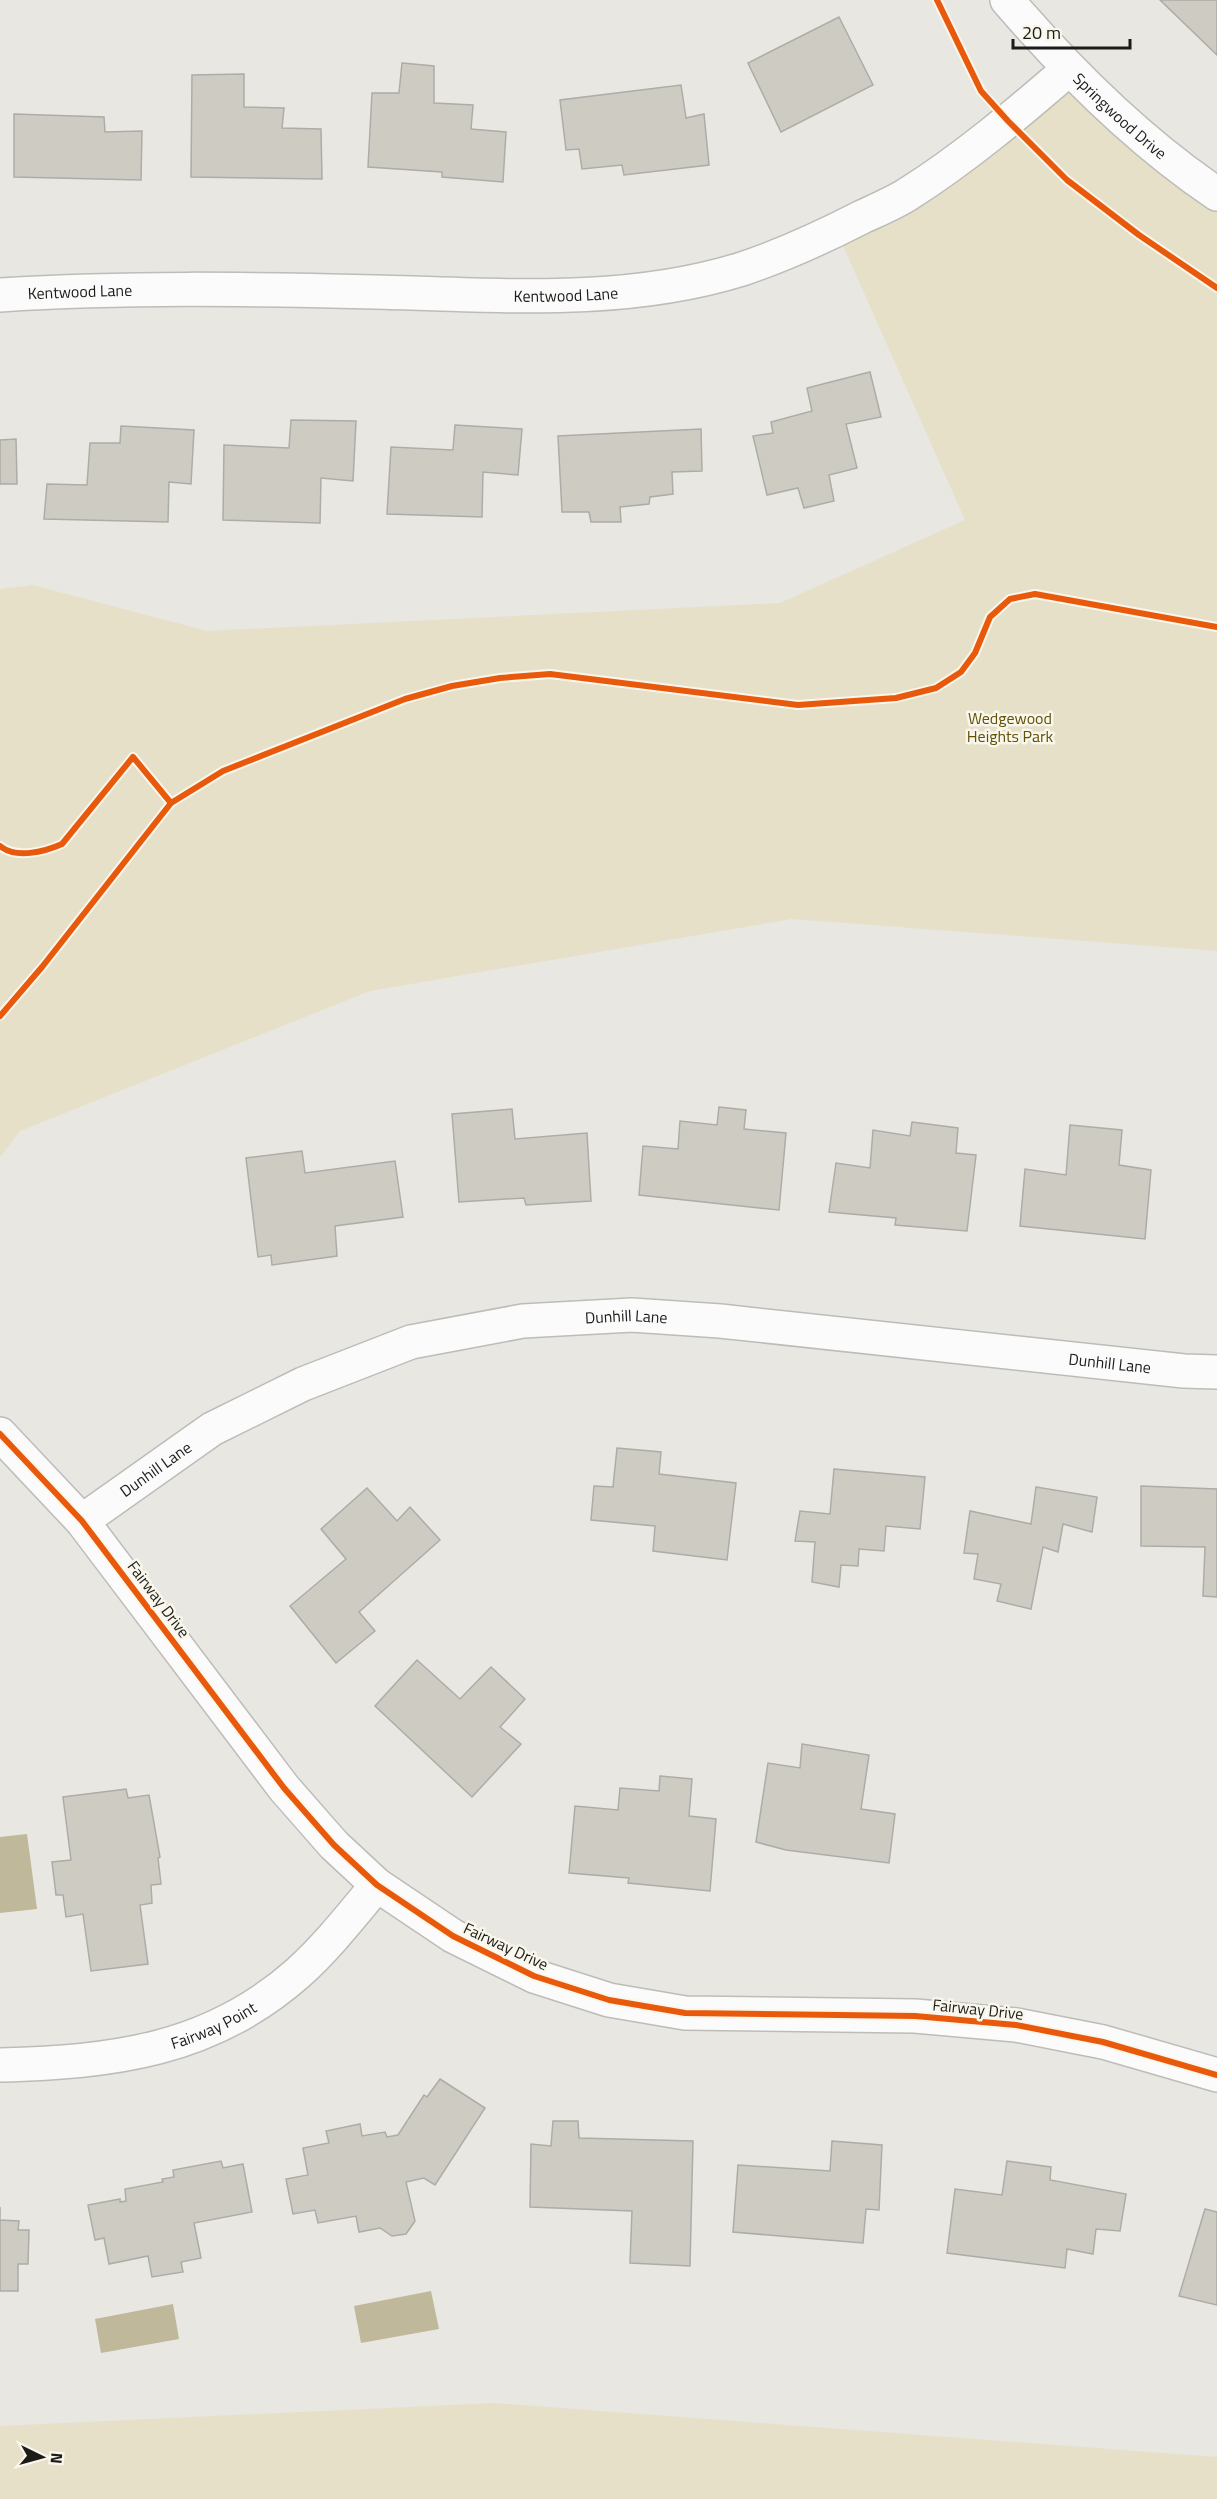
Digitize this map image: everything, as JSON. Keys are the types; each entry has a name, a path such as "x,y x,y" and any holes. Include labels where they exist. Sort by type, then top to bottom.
{"street":[{"name":"Springwood Drive","path":"1007,0 1069,69 1136,133 1217,195"},
{"name":"Kentwood Lane","path":"0,295 91,289 254,289 548,296 614,294 680,285 742,269 818,240 907,195 1008,121 1069,69"},
{"name":"Dunhill Lane","path":"82,1521 212,1429 303,1383 411,1342 523,1321 632,1315 720,1321 1184,1371 1217,1372"},
{"name":"Fairway Drive","path":"0,1434 82,1521 284,1788 334,1845 377,1885 453,1936 534,1976 609,2000 685,2013 915,2016 1017,2025 1103,2042 1217,2075"},
{"name":"Fairway Point","path":"0,2065 85,2061 134,2054 174,2044 220,2025 250,2008 297,1973 330,1941 377,1885"}],"green space":[{"name":"Wedgewood Heights Park","path":"1069,69 1217,194 1217,951 792,919 370,991 20,1131 0,1157 0,589 33,585 207,631 780,603 965,520 836,230"},
{"path":"494,2403 1217,2457 1217,2499 0,2499 0,2426"}],"shaded area":[{"path":"27,1834 37,1909 0,1913 0,1837"},
{"path":"431,2291 439,2329 361,2343 354,2306"},
{"path":"173,2304 179,2339 101,2353 95,2319"}],"building":[{"path":"1160,0 1217,0 1217,55"},
{"path":"839,17 873,85 781,132 748,63"},
{"path":"402,63 434,66 434,103 473,105 471,129 506,132 503,182 442,177 442,172 368,167 372,93 399,93"},
{"path":"244,74 244,107 284,108 282,128 321,129 322,179 191,177 192,75"},
{"path":"681,85 686,118 704,114 709,165 624,175 622,165 582,169 579,149 566,150 560,100"},
{"path":"14,114 104,117 105,132 142,131 141,180 14,177"},
{"path":"870,372 881,417 846,424 857,468 829,475 834,501 804,508 798,488 767,495 753,436 773,433 771,422 812,411 807,388"},
{"path":"291,420 356,421 353,481 321,478 320,523 223,520 224,445 289,448"},
{"path":"455,425 522,429 518,475 483,472 482,517 387,514 391,447 453,450"},
{"path":"121,426 194,430 191,484 169,482 168,522 44,519 47,484 87,485 90,443 120,443"},
{"path":"701,429 702,471 672,472 673,494 650,497 649,504 620,507 621,522 591,522 589,512 562,512 558,436"},
{"path":"16,439 17,484 0,484 0,440"},
{"path":"719,1107 746,1110 744,1129 786,1133 779,1210 639,1195 643,1146 678,1149 680,1121 717,1125"},
{"path":"512,1109 515,1139 587,1133 591,1201 526,1205 524,1198 459,1202 452,1114"},
{"path":"912,1122 958,1128 956,1153 976,1155 967,1231 895,1225 896,1218 829,1212 836,1163 870,1168 873,1130 910,1136"},
{"path":"1070,1125 1122,1130 1119,1165 1151,1170 1145,1239 1020,1226 1025,1169 1066,1175"},
{"path":"302,1151 305,1173 395,1161 403,1217 335,1226 337,1256 272,1265 271,1255 258,1257 246,1158"},
{"path":"617,1448 661,1452 659,1474 736,1483 727,1560 653,1551 655,1526 591,1520 594,1486 613,1487"},
{"path":"834,1469 925,1477 920,1529 886,1526 884,1551 859,1549 858,1566 841,1565 839,1587 812,1582 815,1542 795,1541 800,1511 830,1514"},
{"path":"1141,1486 1217,1489 1217,1597 1203,1596 1205,1547 1141,1546"},
{"path":"1036,1487 1097,1497 1092,1532 1063,1524 1058,1552 1043,1547 1031,1609 997,1601 1001,1584 974,1579 978,1554 964,1553 970,1511 1031,1524"},
{"path":"367,1488 397,1521 410,1507 440,1540 359,1612 375,1631 336,1663 290,1606 346,1559 321,1529"},
{"path":"417,1660 460,1699 491,1667 525,1699 500,1727 521,1744 472,1797 375,1706"},
{"path":"802,1744 869,1755 861,1809 895,1814 889,1863 786,1850 756,1842 768,1763 800,1768"},
{"path":"660,1776 692,1779 689,1816 716,1819 710,1891 628,1883 629,1878 569,1873 575,1806 618,1810 620,1788 659,1791"},
{"path":"126,1789 128,1798 149,1795 160,1857 158,1858 161,1884 151,1885 152,1903 140,1905 148,1964 91,1971 83,1914 66,1917 63,1895 56,1895 52,1862 71,1860 63,1797"},
{"path":"440,2079 485,2108 435,2185 424,2178 406,2182 415,2221 406,2234 392,2236 380,2228 359,2232 356,2216 318,2223 315,2210 293,2214 286,2179 308,2175 303,2148 329,2143 326,2131 360,2124 362,2136 385,2132 387,2137 398,2135 424,2095 427,2097"},
{"path":"553,2121 578,2121 579,2138 693,2141 690,2266 630,2263 632,2211 530,2207 531,2144 551,2146"},
{"path":"832,2141 882,2145 879,2210 866,2209 863,2243 733,2232 738,2165 830,2171"},
{"path":"221,2161 223,2168 243,2164 252,2212 194,2223 201,2258 181,2262 183,2272 152,2277 148,2256 109,2264 104,2238 95,2240 88,2205 120,2199 120,2202 126,2201 125,2189 163,2182 162,2179 174,2177 173,2170"},
{"path":"1007,2161 1051,2167 1050,2180 1126,2194 1120,2231 1096,2229 1093,2254 1067,2249 1065,2268 947,2253 955,2189 1002,2195"},
{"path":"1205,2209 1217,2212 1217,2305 1179,2296"},
{"path":"0,2220 19,2221 18,2230 29,2230 28,2264 18,2264 18,2291 0,2291"}],"cycle path":[{"path":"937,0 981,91 1008,121 1067,180 1139,235 1217,288"},
{"path":"0,1016 42,967 171,803 223,771 405,699 452,686 500,678 550,674 798,705 896,698 936,688 961,672 975,653 990,617 1010,599 1035,594 1217,627"},
{"path":"0,846 14,852 30,853 62,844 133,757 171,803"},
{"path":"0,1434 82,1521 284,1788 334,1845 377,1885 453,1936 534,1976 609,2000 685,2013 915,2016 1016,2025 1103,2042 1217,2075"}]}
